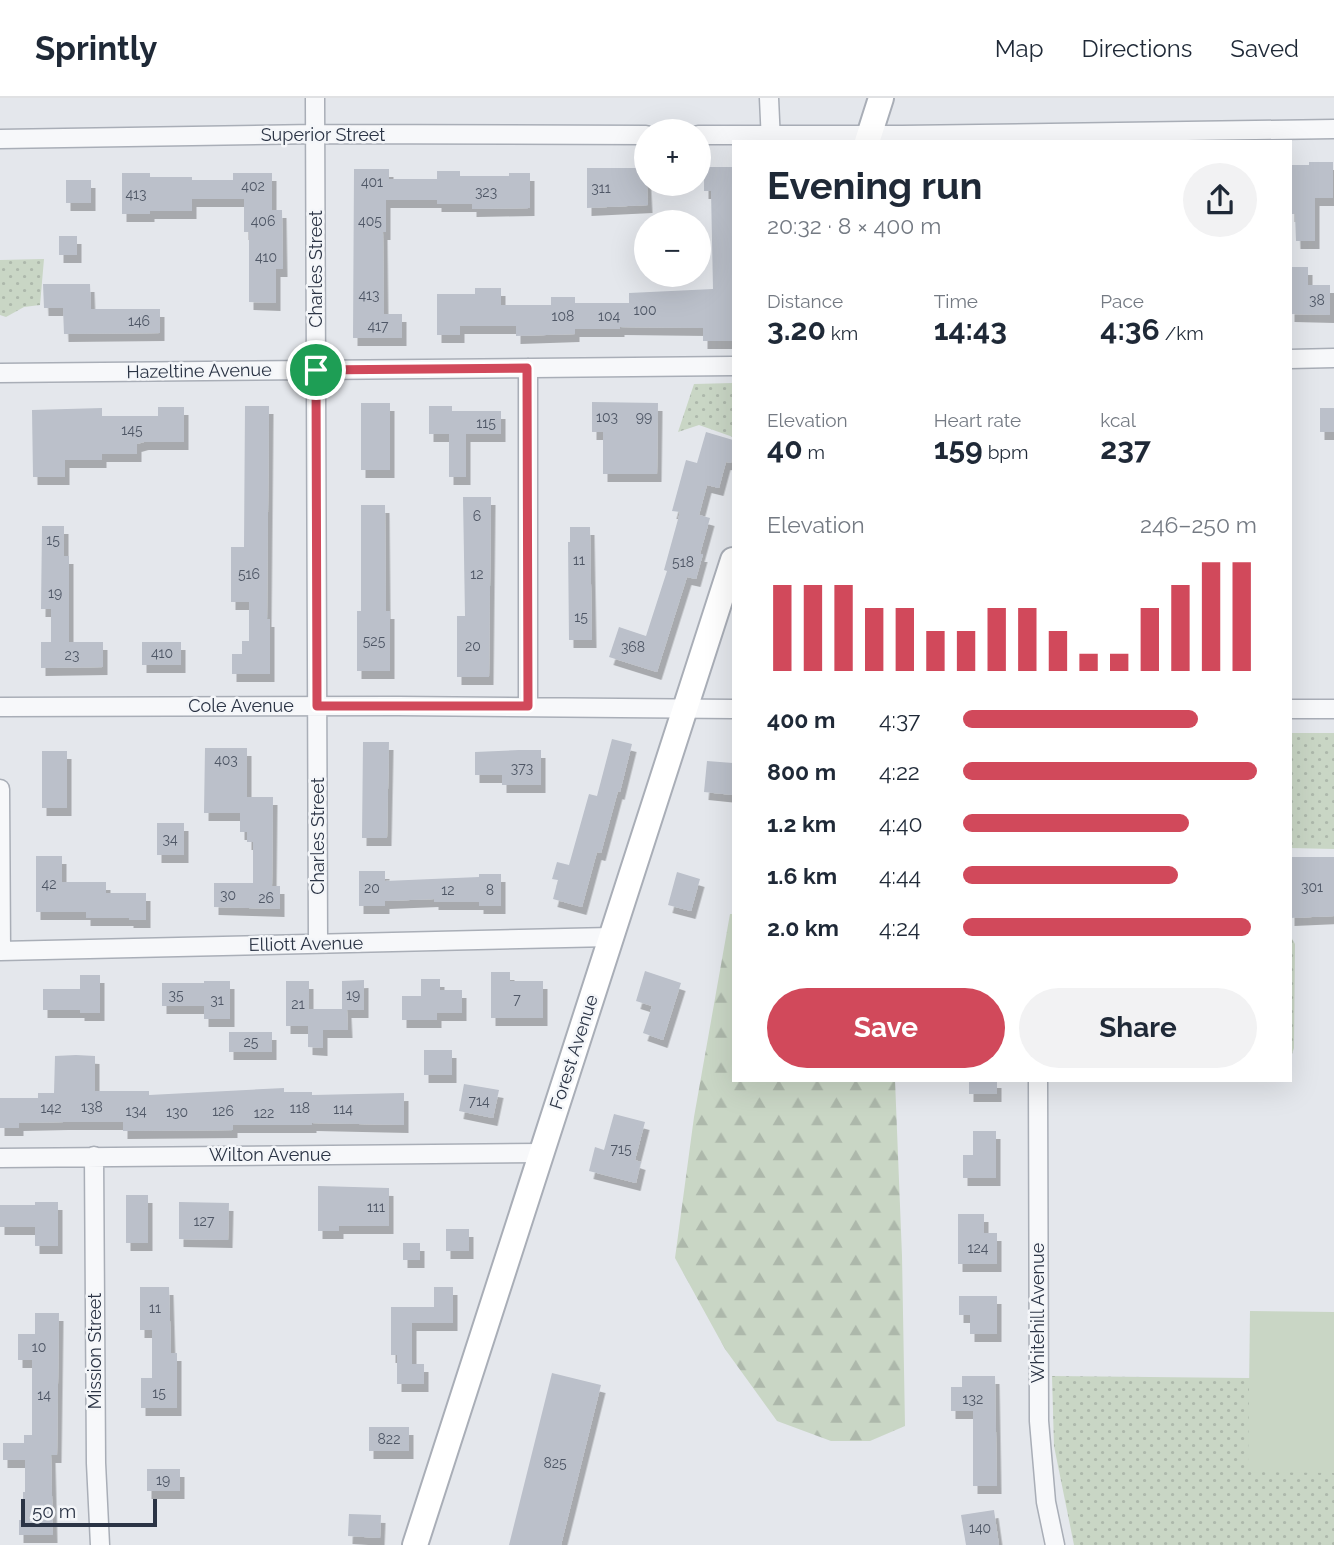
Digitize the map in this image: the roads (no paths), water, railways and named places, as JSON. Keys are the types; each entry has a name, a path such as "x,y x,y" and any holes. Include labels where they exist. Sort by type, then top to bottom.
{"main road":[{"path":"868,139 881,98"},
{"name":"Forest Avenue","path":"415,1545 732,562"}],"street":[{"name":"Charles Street","path":"315,98 318,943"},
{"path":"769,98 771,138"},
{"path":"711,136 868,139 1334,129"},
{"name":"Superior Street","path":"0,139 315,134 634,135"},
{"path":"1292,359 1334,358"},
{"name":"Hazeltine Avenue","path":"0,373 732,366"},
{"path":"527,368 528,706"},
{"name":"Cole Avenue","path":"0,707 528,706 732,709"},
{"path":"1292,709 1334,709"},
{"path":"0,789 0,951"},
{"name":"Elliott Avenue","path":"0,951 611,937"},
{"name":"Whitehill Avenue","path":"1038,1082 1039,1421 1046,1502 1055,1545"},
{"name":"Wilton Avenue","path":"0,1157 541,1153"},
{"name":"Mission Street","path":"94,1157 96,1463 100,1545"}]}
